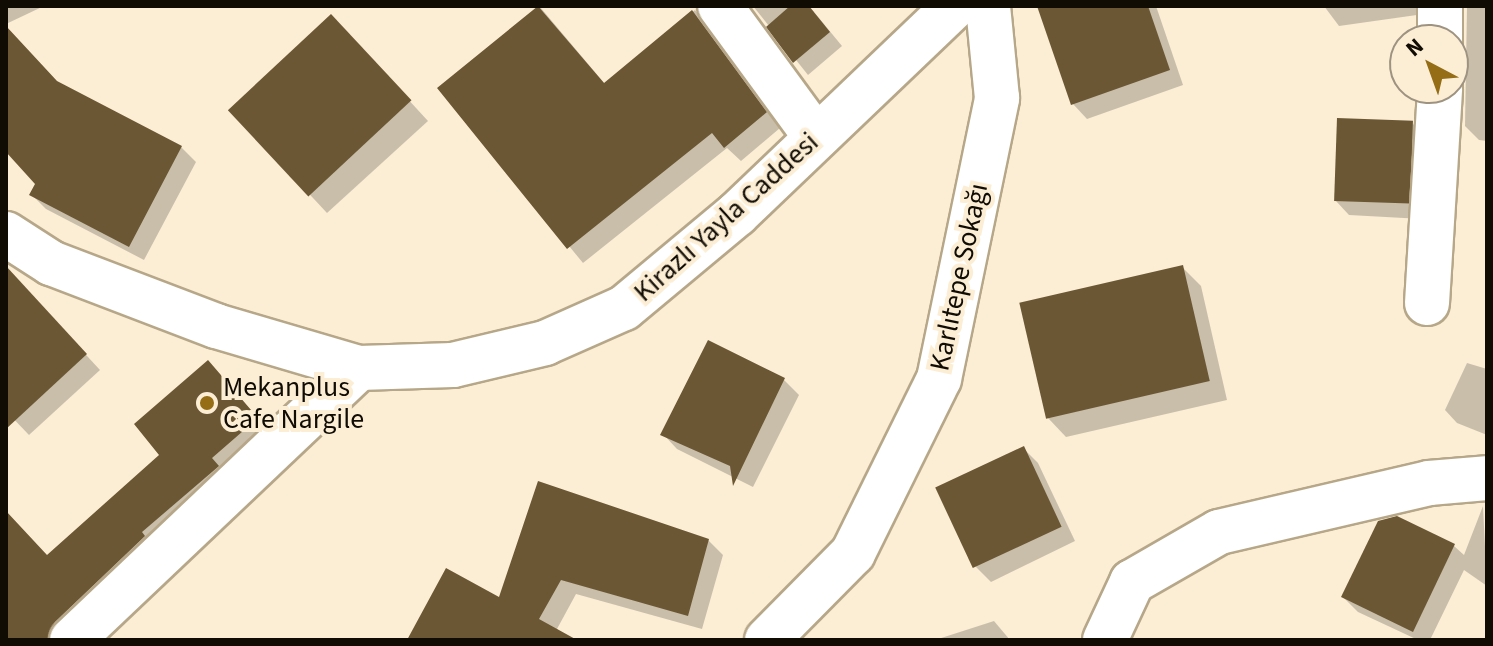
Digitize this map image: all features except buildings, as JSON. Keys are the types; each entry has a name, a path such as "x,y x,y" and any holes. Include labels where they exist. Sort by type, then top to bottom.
{"street":[{"path":"720,6 816,137"},
{"name":"Kirazlı Yayla Caddesi","path":"6,234 51,263 186,315 359,368 453,365 545,343 624,308 737,214 955,6"},
{"name":"Karlıtepe Sokağı","path":"767,640 853,553 939,379 997,98 988,6"},
{"path":"1427,303 1439,104"},
{"path":"72,640 359,368"},
{"path":"1105,640 1132,582 1219,532 1429,483 1487,478"}],"place":[{"name":"Mekanplus Cafe Nargile","path":"207,403"}]}
